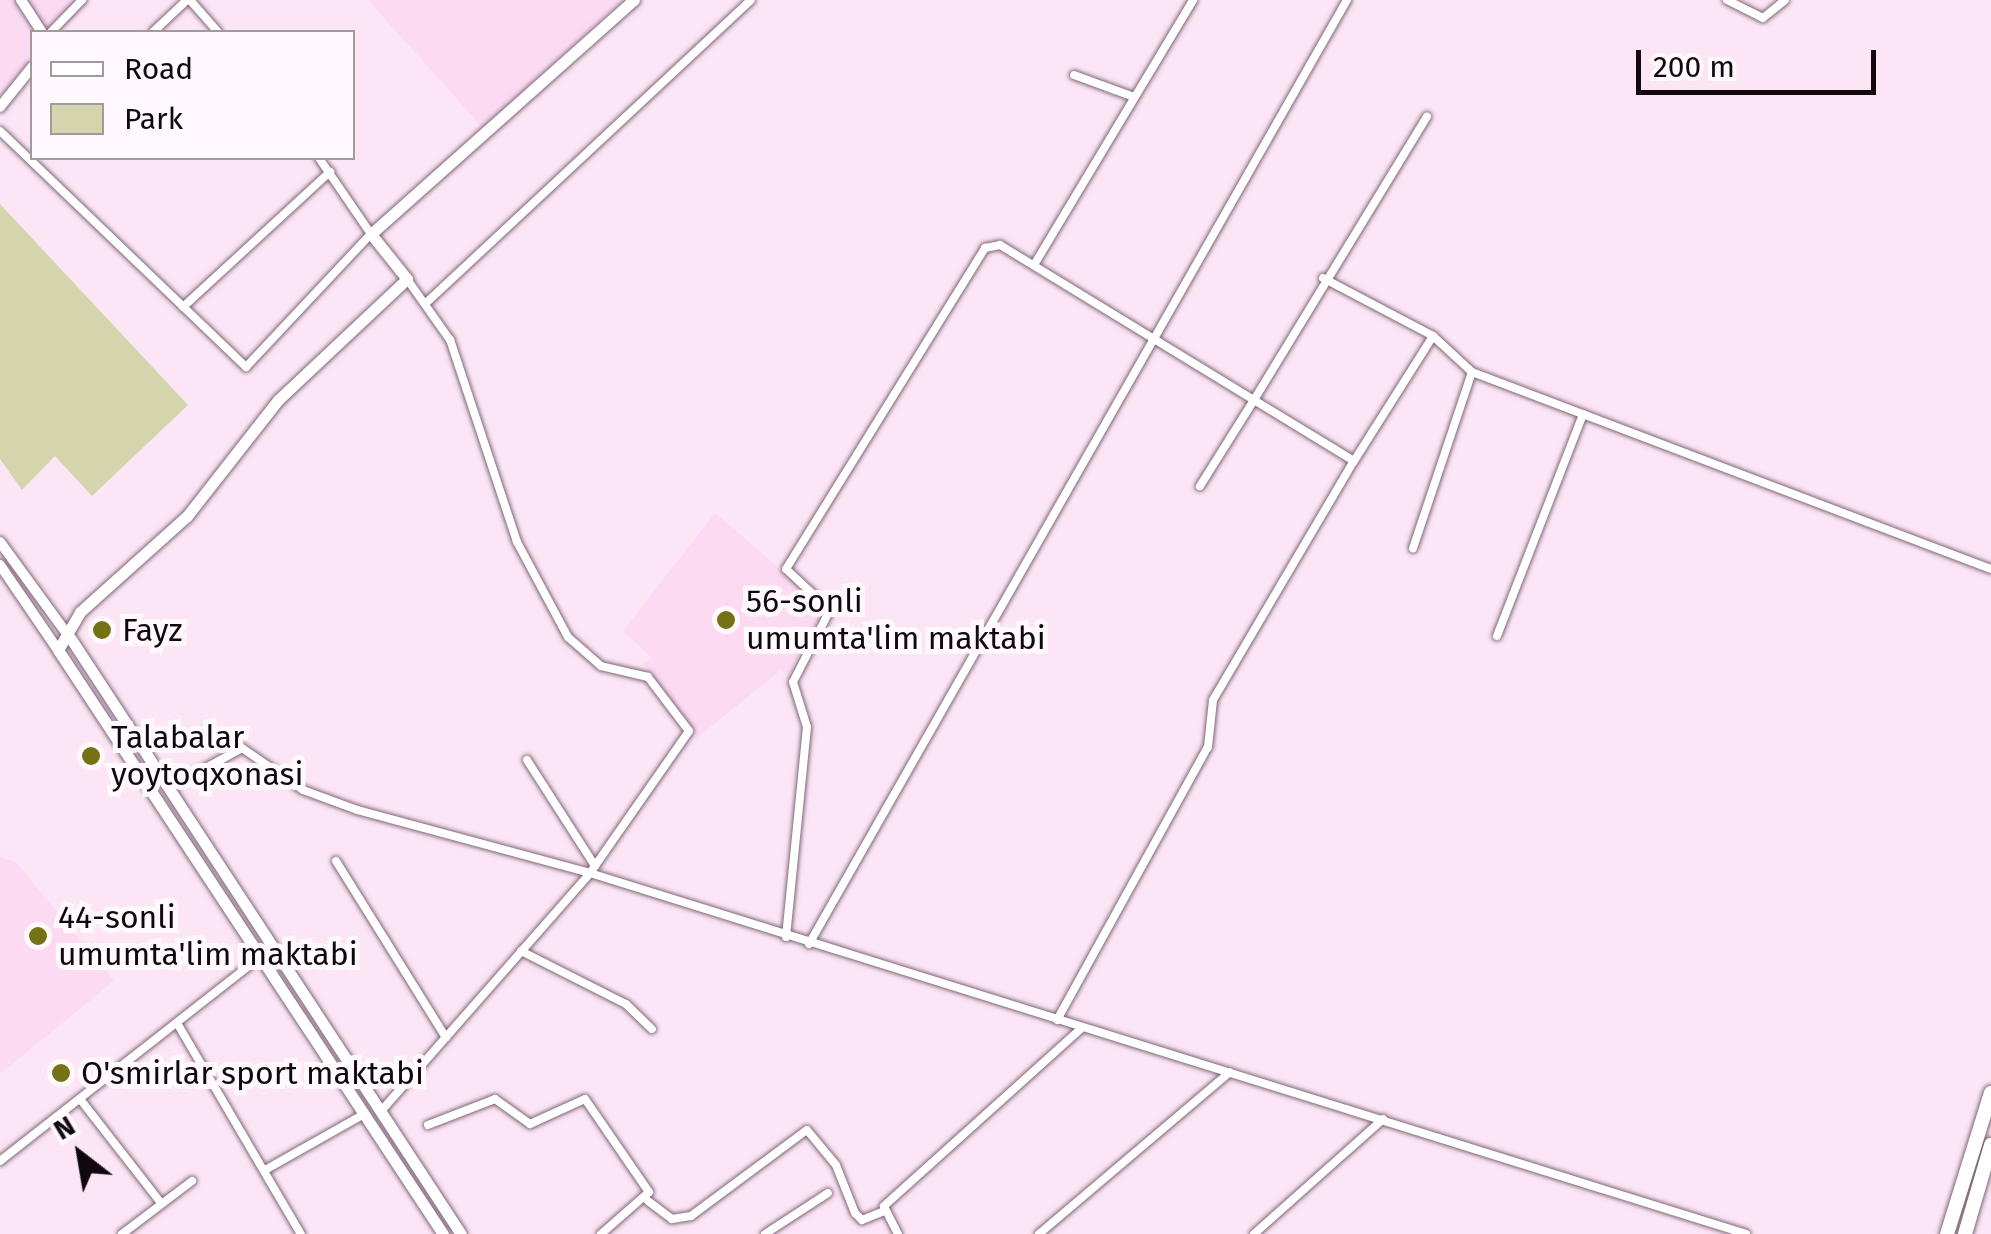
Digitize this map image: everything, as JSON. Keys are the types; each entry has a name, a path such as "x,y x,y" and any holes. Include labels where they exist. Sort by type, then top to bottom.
{"highway":[{"path":"1947,1234 1991,1092"},
{"path":"1965,1234 1991,1145"}],"main road":[{"path":"443,1234 58,650 71,639 88,603 187,516 278,400 407,279 373,237 634,0"},
{"path":"71,639 462,1234"}],"street":[{"path":"22,0 41,30"},
{"path":"53,30 82,0"},
{"path":"155,30 188,0 216,30"},
{"path":"426,303 751,0"},
{"path":"1034,266 1193,0"},
{"path":"809,944 1347,0"},
{"path":"1727,0 1763,18 1784,0"},
{"path":"0,107 30,70"},
{"path":"1074,74 1134,97"},
{"path":"1200,486 1323,278 1427,117"},
{"path":"0,131 30,160"},
{"path":"30,160 246,366 373,237 321,160"},
{"path":"184,307 330,172"},
{"path":"786,937 807,727 793,682 830,610 786,569 986,248 1000,246 1152,342 1354,461"},
{"path":"1323,278 1433,336 1472,372 1991,570"},
{"path":"382,1110 593,870 689,731 648,677 600,666 568,637 516,542 464,374 426,303 407,279"},
{"path":"1057,1020 1208,747 1212,700 1433,336"},
{"path":"1413,548 1472,372"},
{"path":"1497,636 1583,414"},
{"path":"0,542 40,628 58,650"},
{"path":"0,564 14,574 71,639"},
{"path":"169,788 242,748 303,790 593,870 786,937 1746,1234"},
{"path":"527,760 593,870"},
{"path":"336,861 446,1038"},
{"path":"521,952 626,1004 652,1029"},
{"path":"0,1162 260,957"},
{"path":"177,1023 302,1234"},
{"path":"428,1126 495,1099 530,1124 584,1100 639,1173 648,1201 672,1219 691,1216 806,1130 836,1165 854,1213 862,1220 882,1212 1082,1028"},
{"path":"1039,1234 1230,1072"},
{"path":"80,1099 161,1204"},
{"path":"265,1170 364,1114"},
{"path":"1254,1234 1383,1120"},
{"path":"122,1234 192,1181"},
{"path":"765,1234 789,1223 828,1192"},
{"path":"601,1234 648,1201"},
{"path":"882,1212 898,1234"},
{"path":"789,1223 797,1234"}],"shaded area":[{"path":"0,0 90,0 62,30 30,30 30,64 0,97"},
{"path":"368,0 622,0 483,128"},
{"name":"56-sonli umumta'lim maktabi","path":"715,513 825,608 787,676 781,670 698,737 643,664 652,658 623,631"},
{"name":"44-sonli umumta'lim maktabi","path":"0,857 16,862 114,981 0,1074"}],"green space":[{"path":"0,204 188,405 92,496 55,456 22,490 0,459"}],"place":[{"name":"56-sonli umumta'lim maktabi","path":"726,620"},
{"name":"Fayz","path":"102,630"},
{"name":"Talabalar yoytoqxonasi","path":"91,756"},
{"name":"44-sonli umumta'lim maktabi","path":"38,936"},
{"name":"O'smirlar sport maktabi","path":"61,1073"}]}
